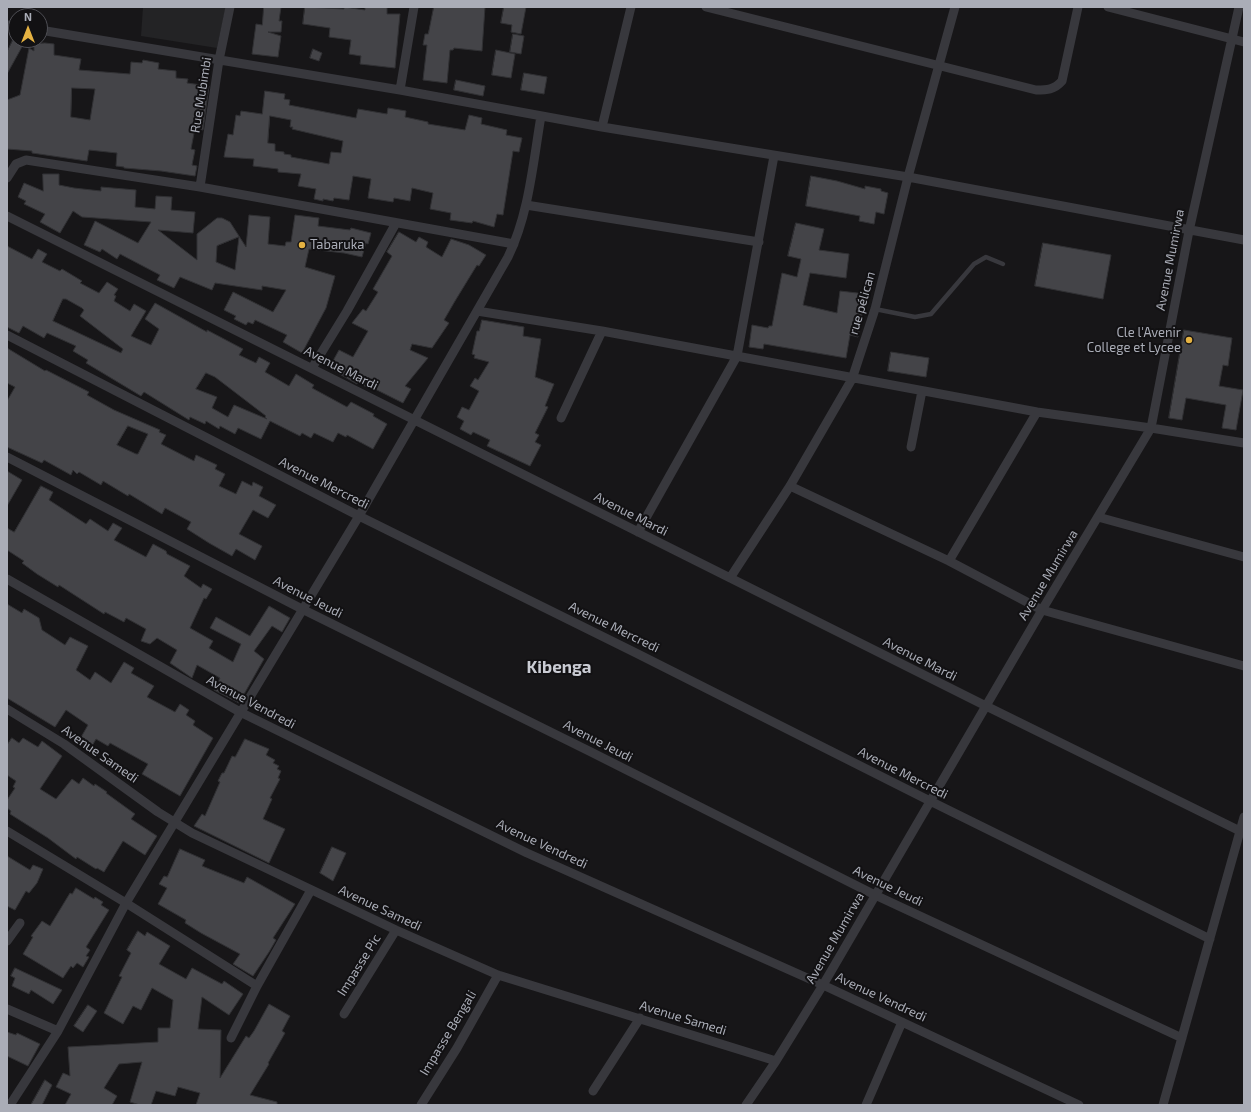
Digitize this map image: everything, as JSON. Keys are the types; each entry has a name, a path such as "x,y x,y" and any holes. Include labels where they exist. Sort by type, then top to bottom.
{"street":[{"name":"Rue Mubimbi","path":"200,187 219,60 230,7"},
{"path":"400,90 414,7"},
{"path":"602,127 631,7"},
{"path":"706,7 1036,90 1050,90 1056,88 1062,81 1078,7"},
{"name":"rue pélican","path":"730,578 790,486 852,379 875,309 908,177 940,66 955,7"},
{"path":"1108,7 1244,42"},
{"name":"Avenue Mumirwa","path":"746,1105 776,1061 823,985 1042,610 1151,428 1188,231 1239,7"},
{"path":"48,31 400,90 602,127 908,177 1188,231 1244,240"},
{"path":"10,1105 58,1031 126,903 359,516 514,244 526,205 541,116"},
{"path":"638,532 738,356 774,156"},
{"path":"7,178 16,164 26,160 200,187 514,244"},
{"path":"526,205 758,242"},
{"name":"Avenue Mardi","path":"7,216 986,706 1242,832"},
{"path":"312,368 348,311 396,223"},
{"path":"477,310 602,331 852,379 1037,412 1244,443"},
{"path":"561,418 602,331"},
{"name":"Avenue Mercredi","path":"7,336 359,516 636,652 930,801 1210,939"},
{"path":"911,447 922,391"},
{"path":"949,561 1037,412"},
{"name":"Avenue Jeudi","path":"7,457 302,609 589,750 875,895 1182,1038"},
{"path":"790,486 949,561 1042,610 1244,666"},
{"path":"1098,517 1244,557"},
{"name":"Avenue Vendredi","path":"7,580 240,712 527,853 823,985 1079,1105"},
{"name":"Avenue Samedi","path":"7,709 64,744 175,823 200,837 396,930 498,975 776,1061"},
{"path":"1163,1105 1242,832 1244,817"},
{"path":"7,831 126,903 257,986"},
{"path":"231,1038 257,986 311,890"},
{"path":"7,941 20,923"},
{"name":"Impasse Pic","path":"344,1014 396,930"},
{"name":"Impasse Bengali","path":"421,1105 457,1048 498,975"},
{"path":"7,1008 58,1031"},
{"path":"593,1091 640,1018"},
{"path":"866,1105 902,1022"}],"lane":[{"path":"875,309 914,317 932,314 974,264 986,257 1003,264"}],"shaded area":[{"path":"143,7 226,7 217,48 141,36"}],"building":[{"path":"264,7 281,7 279,21 282,21 281,32 268,32 281,36 278,57 252,54 256,24 262,25"},
{"path":"305,7 344,9 344,7 365,10 365,7 387,7 387,14 400,14 395,68 360,64 361,56 349,54 351,40 329,37 330,28 303,24"},
{"path":"434,7 485,7 482,51 454,48 453,50 450,50 447,83 423,80 427,45 423,45 425,34 428,34"},
{"path":"504,7 526,7 521,34 511,32 512,25 501,23"},
{"path":"513,34 524,36 521,54 510,52"},
{"path":"48,43 54,44 54,55 81,59 79,70 130,74 131,62 142,63 143,60 159,63 158,69 176,71 176,78 188,79 187,83 209,86 203,130 195,128 191,149 195,150 192,165 197,166 195,176 116,166 117,153 89,150 87,161 32,153 32,151 7,149 7,100 20,95 29,48 34,51 34,48 48,48","holes":["72,88 95,89 90,120 71,117"]},
{"path":"9,48 21,48 7,74 7,52"},
{"path":"313,49 322,53 319,61 310,58"},
{"path":"496,50 515,54 511,78 492,75"},
{"path":"524,73 547,77 544,94 521,90"},
{"path":"456,80 485,86 483,96 454,90"},
{"path":"265,91 285,94 284,99 290,100 289,105 356,118 358,109 387,114 388,108 406,111 405,117 428,122 428,124 465,130 469,115 482,118 481,124 507,130 506,135 522,138 519,152 513,151 503,215 497,214 494,227 473,221 472,223 450,220 451,213 430,209 433,193 412,188 410,201 394,198 393,202 368,198 371,179 353,176 349,200 334,198 333,201 323,199 323,201 314,199 316,189 298,186 301,174 278,172 278,169 253,166 254,159 224,157 228,134 233,135 236,115 240,116 241,111 262,114","holes":["270,116 291,120 290,127 293,127 292,129 343,141 341,153 331,152 329,164 291,157 291,155 284,154 284,152 275,151 275,144 268,143"]},
{"path":"43,174 59,174 59,185 101,191 101,187 136,190 135,207 155,209 156,196 172,197 171,210 195,212 193,233 158,230 197,260 197,234 217,218 222,218 230,222 246,247 249,215 270,217 268,244 285,246 286,242 291,242 295,215 319,218 318,226 350,230 351,228 371,233 362,257 344,253 309,249 305,267 335,276 326,308 302,353 283,342 287,335 255,320 253,324 248,322 246,325 234,319 236,316 224,310 233,292 273,312 286,290 262,286 262,290 215,283 212,290 180,277 174,288 157,280 160,275 120,254 117,259 102,249 100,252 84,245 95,221 138,243 151,222 82,217 73,211 60,233 40,222 45,214 24,204 26,201 18,197 24,183 43,191","holes":["239,237 235,270 216,262 217,246"]},
{"path":"811,176 837,181 865,189 865,186 881,189 881,191 888,193 884,214 876,212 874,224 859,221 860,216 806,206"},
{"path":"796,223 824,229 819,250 849,254 846,278 810,273 803,305 837,313 840,291 866,294 858,337 850,335 846,358 764,344 763,349 749,347 752,325 768,328 769,326 772,326 782,273 797,277 801,259 788,256"},
{"path":"399,232 416,242 419,237 428,242 426,247 442,257 451,239 469,245 486,255 479,266 477,265 455,301 444,320 449,323 432,348 412,344 410,350 428,358 405,386 411,389 403,403 369,386 368,388 358,382 357,384 329,368 339,350 353,357 368,331 352,323 363,309 366,311 378,292 373,289 392,256 387,252"},
{"path":"1043,243 1111,255 1103,299 1035,286"},
{"path":"7,246 32,259 38,249 47,254 42,262 60,271 62,269 82,281 80,283 99,293 107,282 118,289 114,295 116,296 114,301 130,311 134,304 146,311 131,336 151,345 159,329 145,319 155,303 207,332 207,330 243,349 239,355 256,363 259,357 270,363 265,372 289,386 296,374 314,385 312,388 347,407 351,402 374,414 373,416 387,424 373,449 347,435 346,437 338,433 333,442 314,433 311,438 302,433 300,436 270,421 261,439 238,428 235,434 220,426 219,429 206,421 205,424 190,417 189,420 144,392 141,396 86,363 88,360 73,351 76,346 47,333 44,338 23,326 19,333 7,327","holes":["63,299 66,299 82,308 84,310 80,316 123,349 121,353 53,321","206,373 215,377 266,416 265,417 267,419 234,405 228,417 212,408 217,397 196,389"]},
{"path":"482,320 524,327 523,336 541,339 535,377 554,384 545,406 548,407 535,433 539,435 535,442 541,445 530,466 487,446 490,440 473,432 471,435 460,429 464,421 457,417 462,407 469,410 479,391 470,386 475,378 478,380 489,362 474,358 475,355 472,354 477,331 479,331"},
{"path":"1184,330 1232,338 1228,366 1223,365 1219,386 1243,390 1236,430 1222,428 1226,405 1186,398 1182,420 1169,418"},
{"path":"7,348 45,371 46,370 89,392 87,395 114,410 160,430 159,432 166,435 161,444 194,461 196,455 217,465 215,469 225,474 219,486 236,494 242,481 252,486 253,482 263,487 259,496 276,505 268,518 253,510 239,534 262,546 255,560 236,549 232,556 209,543 187,529 191,522 165,508 162,514 129,494 128,496 103,481 101,485 79,472 77,474 73,470 71,475 44,460 42,463 7,447 7,401 15,387 7,383","holes":["128,426 148,434 138,454 117,445"]},
{"path":"891,352 929,358 926,377 888,371"},
{"path":"7,471 22,480 7,506"},
{"path":"41,486 53,492 49,500 86,524 90,519 108,531 113,523 122,528 114,540 146,557 153,544 166,551 167,554 190,566 184,576 201,588 203,584 212,589 206,599 204,598 190,628 213,641 209,648 233,662 241,644 210,628 216,617 250,636 269,606 290,618 282,632 272,626 254,651 264,659 239,703 214,690 220,678 197,665 192,678 170,663 177,650 157,638 150,644 141,641 146,629 126,618 124,622 105,612 104,614 59,585 58,587 37,574 22,563 24,561 7,550 7,528 14,532"},
{"path":"7,604 22,613 24,609 39,618 42,630 65,645 70,637 88,646 76,670 90,680 95,672 111,683 124,662 134,668 131,673 154,686 147,697 175,712 180,704 189,710 186,715 195,721 193,725 213,738 180,796 142,774 148,764 110,743 108,746 96,739 92,746 80,739 88,725 66,710 55,727 7,698"},
{"path":"12,738 19,743 23,738 38,747 42,741 62,756 40,789 56,799 72,779 79,784 83,778 94,786 95,784 107,792 106,793 135,814 131,819 157,836 145,855 123,841 104,872 97,868 96,869 77,857 76,859 48,838 10,814 11,811 7,808 7,800 15,788 13,787 16,781 7,775 7,745"},
{"path":"245,739 269,749 266,755 275,760 273,763 279,766 277,769 281,771 278,778 280,779 270,798 272,799 263,819 285,829 269,863 194,826 202,814 205,816 220,782 218,781 222,773 224,773 232,756 235,757"},
{"path":"332,847 346,853 333,881 320,873"},
{"path":"180,849 205,860 202,866 244,883 247,877 295,904 273,938 276,940 253,976 233,964 240,954 201,933 185,923 186,920 158,904 167,888 159,884 164,876 167,877"},
{"path":"7,856 30,870 33,865 43,869 37,883 29,893 26,891 15,910 7,906"},
{"path":"76,888 94,899 95,897 103,902 101,905 109,910 86,947 90,950 86,956 89,957 83,967 77,963 73,968 71,966 63,978 23,954 33,937 31,936 42,921 50,926 70,893 72,894"},
{"path":"138,931 145,936 147,932 170,946 159,964 186,979 192,968 222,984 224,981 243,994 229,1015 202,997 198,1029 221,1030 220,1078 246,1036 249,1038 254,1031 269,1004 290,1016 282,1031 285,1033 268,1063 269,1064 250,1095 277,1102 277,1105 196,1105 200,1093 178,1087 175,1096 156,1091 151,1105 140,1105 130,1102 142,1062 119,1064 104,1088 117,1096 112,1105 65,1105 71,1094 56,1087 63,1073 70,1076 68,1047 158,1042 158,1028 170,1028 173,1000 152,988 141,1010 133,1006 123,1024 104,1013 122,977 119,976 131,953 127,950"},
{"path":"15,968 62,990 53,1004 31,990 29,994 12,986 15,978 11,976"},
{"path":"88,1005 97,1011 83,1032 74,1026"},
{"path":"7,1032 16,1035 17,1033 40,1044 28,1066 7,1056"},
{"path":"45,1080 52,1085 42,1105 31,1105"}],"place":[{"name":"Tabaruka","path":"302,245"},
{"name":"Cle l'Avenir College et Lycee","path":"1189,340"}],"district":[{"name":"Kibenga","path":"559,667"}]}
